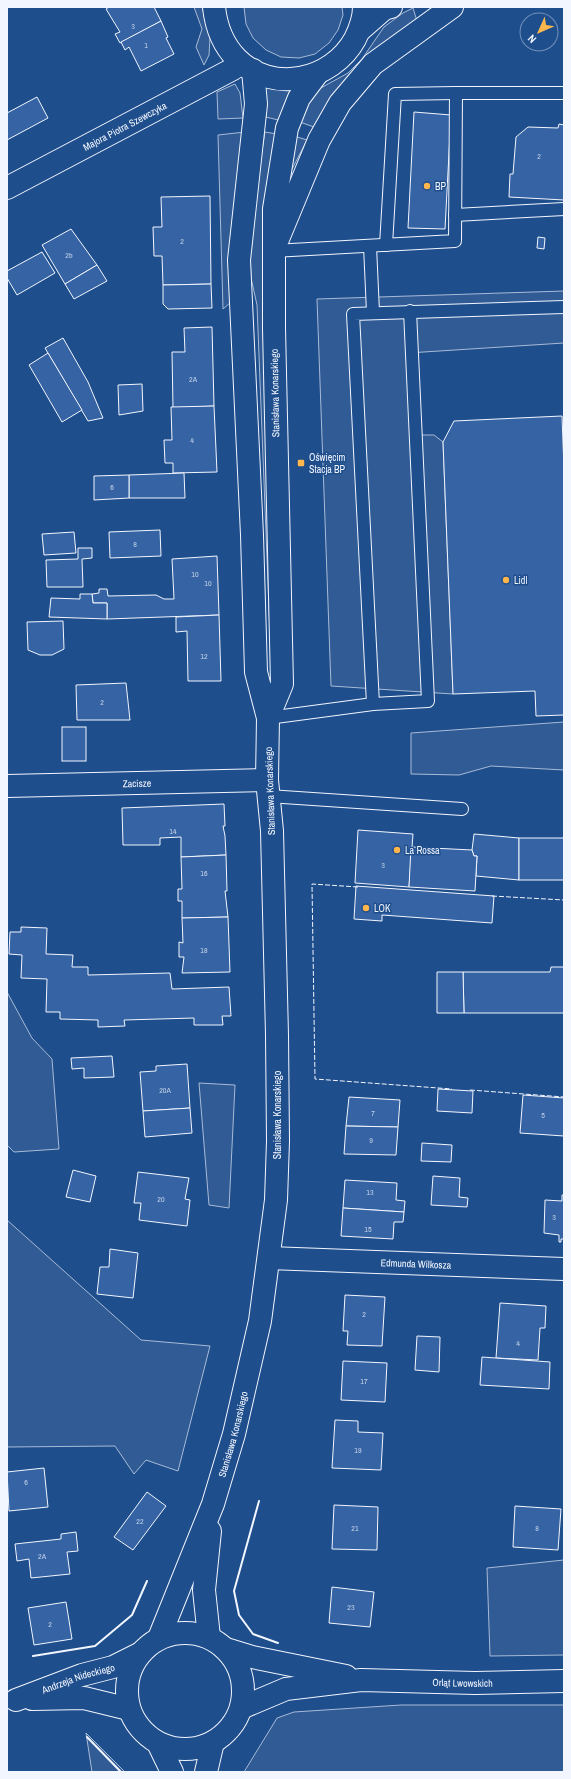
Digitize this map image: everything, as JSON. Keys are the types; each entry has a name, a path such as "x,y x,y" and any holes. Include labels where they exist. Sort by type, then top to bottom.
{"main road":[{"path":"214,7 216,24 226,46 245,65 273,78 295,79 317,74 340,59 350,49 360,30 364,7"},
{"path":"360,30 384,9 391,7"},
{"path":"273,252 319,140 340,103 373,64 452,7"},
{"name":"Majora Piotra Szewczyka","path":"7,188 234,69 245,65"},
{"name":"Stanisława Konarskiego","path":"159,1638 213,1504 234,1434 260,1321 276,1200 278,1141 272,831 268,788 268,718 256,672 252,527 239,260 256,104 245,65"},
{"name":"Stanisława Konarskiego","path":"268,718 282,684 273,252 274,209 287,128 299,98 317,74"},
{"name":"Zacisze","path":"7,786 268,788"},
{"name":"Edmunda Wilkosza","path":"269,1258 564,1269"},
{"name":"Stanisława Konarskiego","path":"213,1504 204,1590 218,1643"},
{"name":"Stanisława Konarskiego","path":"176,1633 193,1633 218,1643 236,1662 242,1676 244,1692 241,1708 235,1722 225,1734 213,1742 195,1749 176,1749 158,1743 146,1734 136,1722 129,1709 126,1690 127,1684 130,1671 139,1654 148,1645 159,1638 176,1633"},
{"name":"Orląt Lwowskich","path":"218,1643 252,1657 361,1680"},
{"name":"Andrzeja Nideckiego","path":"11,1700 82,1675 113,1667 139,1654"},
{"name":"Orląt Lwowskich","path":"241,1708 286,1689 361,1680 475,1683 564,1681"},
{"name":"Andrzeja Nideckiego","path":"11,1700 84,1698 129,1709"},
{"path":"206,1772 213,1742"},
{"name":"Stanisława Konarskiego","path":"158,1743 172,1772"}],"lane":[{"path":"273,252 455,241 456,93"},
{"path":"386,245 395,94 564,93"},
{"path":"455,214 564,209"},
{"path":"370,246 373,312"},
{"path":"373,704 353,314 373,312 564,307"},
{"path":"268,718 373,704 428,701 410,312"},
{"path":"268,788 462,809"}],"shaded area":[{"path":"194,7 202,7 210,38 209,55 204,65 196,47 202,29"},
{"path":"244,7 342,7 343,15 338,30 329,43 315,54 299,58 281,57 266,50 253,38 246,24"},
{"path":"413,8 417,21 314,127 297,121 303,106 319,89 348,73 362,59 384,27 403,13"},
{"path":"235,84 240,93 243,118 218,119 217,92"},
{"path":"265,87 292,91 281,119 278,120 266,117"},
{"path":"245,132 231,302 223,309 218,135"},
{"path":"265,132 277,134 265,196 263,233 272,685 257,305 251,278 250,253"},
{"path":"294,136 307,140 290,173"},
{"path":"564,291 564,343 408,353 411,435 434,435 443,442 453,694 331,686 317,299"},
{"path":"564,722 564,770 491,766 459,775 411,774 411,733"},
{"path":"7,992 32,1038 52,1059 59,1149 14,1152 7,1145"},
{"path":"199,1083 235,1085 229,1208 209,1205"},
{"path":"7,1220 141,1340 210,1346 178,1471 146,1460 134,1474 115,1446 7,1447"},
{"path":"564,1560 564,1655 490,1656 487,1568"},
{"path":"401,1705 564,1705 564,1772 244,1772 277,1718 294,1712"},
{"path":"86,1733 125,1772 92,1772"}],"building":[{"path":"109,7 154,7 161,21 120,43 115,34 120,32 106,9"},
{"path":"161,21 168,37 166,38 174,54 141,71 129,47 125,50 121,42"},
{"path":"37,97 48,118 7,140 7,113"},
{"path":"414,112 451,115 445,229 408,228"},
{"path":"559,124 564,125 564,200 509,197 510,174 513,174 516,137 528,127 558,128"},
{"path":"210,196 211,284 163,285 162,256 154,256 153,227 162,227 161,197"},
{"path":"71,229 97,265 65,284 42,245"},
{"path":"538,237 545,238 544,249 537,248"},
{"path":"42,252 55,273 17,295 7,278 7,271"},
{"path":"97,265 107,281 74,299 65,284"},
{"path":"211,284 212,308 168,309 163,304 163,285"},
{"path":"212,327 214,406 173,408 172,352 185,352 184,328"},
{"path":"63,338 88,382 103,418 88,421 45,348"},
{"path":"48,353 82,410 62,422 29,365"},
{"path":"142,384 143,411 119,415 118,385"},
{"path":"214,406 217,472 173,473 173,463 165,463 164,440 172,440 171,407"},
{"name":"Lidl","path":"562,416 564,469 564,715 536,716 535,691 453,694 443,442 454,421"},
{"path":"184,473 185,498 129,498 129,475"},
{"path":"129,475 129,498 94,500 94,476"},
{"path":"160,530 161,556 110,558 109,532"},
{"path":"74,532 76,553 44,555 42,534"},
{"path":"78,548 92,548 92,558 82,559 83,587 47,587 46,560 78,559"},
{"path":"217,556 219,615 107,619 107,603 93,603 92,594 99,593 99,589 107,589 108,596 156,595 164,599 174,599 172,559"},
{"path":"80,594 92,594 93,603 107,603 107,619 49,617 51,598 80,599"},
{"path":"219,615 221,681 188,681 187,631 176,632 176,617"},
{"path":"63,621 64,649 52,655 40,655 28,650 27,622"},
{"path":"126,683 130,720 77,720 76,685"},
{"path":"62,727 86,727 86,761 62,761"},
{"path":"224,804 225,826 223,826 226,855 181,857 181,837 160,838 160,845 123,845 122,808"},
{"path":"358,830 413,834 409,887 355,883"},
{"path":"474,834 519,838 519,880 476,876 477,856 474,856 472,850"},
{"path":"519,838 564,838 564,880 519,880"},
{"path":"411,847 472,850 474,856 477,856 475,891 409,887"},
{"path":"226,855 227,891 225,891 228,917 182,918 182,901 178,901 178,889 182,889 181,857"},
{"path":"356,886 494,896 492,923 382,915 382,921 354,919"},
{"path":"228,917 230,972 182,973 184,957 179,957 179,942 183,943 182,918"},
{"path":"21,927 47,928 46,954 73,955 72,967 88,967 88,975 170,973 172,989 229,987 231,1016 222,1016 223,1025 194,1025 194,1018 124,1020 125,1026 98,1027 98,1020 60,1019 60,1012 46,1012 47,979 21,978 22,955 9,954 10,932 21,932"},
{"path":"551,967 564,967 564,1013 464,1013 463,972 550,972"},
{"path":"437,972 463,972 464,1013 437,1013"},
{"path":"112,1056 114,1077 84,1078 84,1068 72,1069 71,1058"},
{"path":"187,1064 190,1108 143,1111 140,1072 156,1071 156,1066"},
{"path":"438,1089 473,1091 472,1113 437,1111"},
{"path":"523,1095 564,1098 564,1136 520,1133"},
{"path":"349,1097 400,1100 398,1127 346,1126"},
{"path":"190,1108 192,1133 145,1137 143,1111"},
{"path":"346,1126 398,1127 396,1155 344,1154"},
{"path":"422,1143 452,1145 451,1162 421,1161"},
{"path":"73,1170 96,1176 90,1202 66,1197"},
{"path":"138,1172 189,1178 185,1199 190,1200 187,1226 139,1220 141,1203 134,1203"},
{"path":"433,1176 460,1178 459,1197 468,1198 467,1207 431,1205"},
{"path":"345,1180 397,1183 396,1200 405,1201 404,1212 343,1208"},
{"path":"562,1195 564,1195 564,1239 561,1239 561,1242 559,1242 559,1235 544,1233 545,1200 562,1201"},
{"path":"343,1208 404,1212 403,1222 394,1222 393,1239 341,1236"},
{"path":"110,1249 138,1253 133,1298 97,1294 100,1267 109,1267"},
{"path":"345,1295 385,1297 382,1346 347,1345 348,1331 343,1331"},
{"path":"500,1303 546,1306 545,1328 540,1328 538,1360 496,1358"},
{"path":"417,1336 440,1337 439,1372 415,1370"},
{"path":"482,1357 550,1362 549,1389 480,1385"},
{"path":"343,1361 387,1363 385,1402 341,1400"},
{"path":"335,1420 358,1421 358,1432 383,1433 381,1470 332,1468"},
{"path":"44,1468 48,1507 9,1511 7,1472"},
{"path":"147,1492 166,1506 133,1550 114,1537"},
{"path":"334,1505 378,1507 377,1550 332,1549"},
{"path":"515,1506 561,1509 558,1550 513,1547"},
{"path":"76,1532 78,1551 67,1552 70,1574 31,1578 29,1559 17,1561 15,1544 61,1539 61,1534"},
{"path":"332,1587 374,1592 370,1627 329,1623"},
{"path":"66,1602 72,1639 34,1645 28,1608"}],"fence":[{"path":"358,887 312,884 315,1079 452,1089"},
{"path":"492,896 564,900"},
{"path":"470,1090 564,1097"}],"wall":[{"path":"259,1501 234,1591 239,1615 253,1634 278,1643"},
{"path":"33,1656 95,1646 132,1615 147,1581"},
{"path":"87,1737 121,1772"}],"place":[{"name":"BP","path":"427,186"},
{"name":"Oświęcim Stacja BP","path":"301,463"},
{"name":"Lidl","path":"506,580"},
{"name":"La Rossa","path":"397,850"},
{"name":"LOK","path":"366,908"}]}
